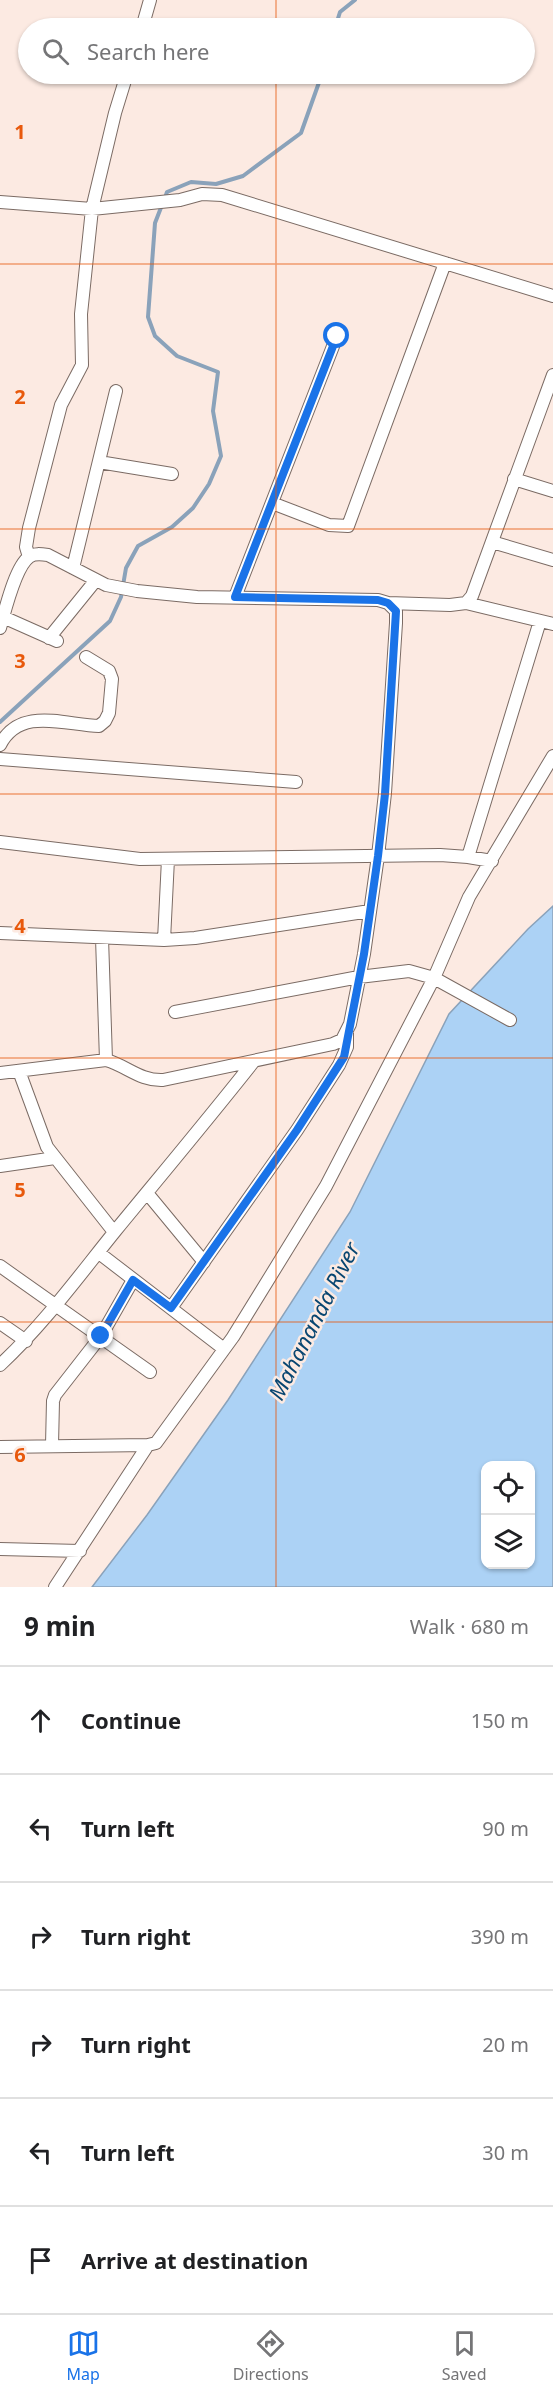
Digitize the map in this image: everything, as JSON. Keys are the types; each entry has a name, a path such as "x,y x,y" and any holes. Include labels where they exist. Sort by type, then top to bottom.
{"street":[{"path":"145,18 150,0"},
{"path":"29,556 26,547 29,528 61,405 82,365 81,314 92,209 124,84"},
{"path":"0,202 92,209 142,202 171,201 202,194 222,195 553,296"},
{"path":"272,503 330,525 348,526 445,263"},
{"path":"235,597 337,336"},
{"path":"466,603 477,586 553,375"},
{"path":"73,568 116,391"},
{"path":"99,462 172,474"},
{"path":"514,479 553,491"},
{"path":"492,542 553,560"},
{"path":"101,582 53,639 3,613 21,566 29,556 37,554 48,555 101,582 137,591 197,597 378,600 388,603 450,605 466,603 553,624"},
{"path":"171,1308 297,1130 339,1065 347,1047 347,1033 370,911 385,794 396,623 396,611 388,603"},
{"path":"468,857 540,621"},
{"path":"1,740 11,730 33,721 44,719 99,726 105,721 109,713 112,679 109,671 86,657"},
{"path":"0,1447 156,1443 224,1349 326,1186 434,978 465,906 553,756"},
{"path":"0,759 296,782"},
{"path":"0,842 104,855 168,859 378,856 468,857 492,861"},
{"path":"164,940 168,859"},
{"path":"0,933 164,940 195,938 370,911"},
{"path":"102,938 106,1060"},
{"path":"175,1012 359,976 409,971 434,978 510,1020"},
{"path":"0,1073 106,1060 151,1081 163,1080 333,1044 342,1040 347,1033"},
{"path":"0,1365 26,1341 57,1305 254,1061"},
{"path":"19,1071 47,1147 114,1232"},
{"path":"0,1166 55,1158"},
{"path":"147,1193 204,1262"},
{"path":"99,1253 224,1349"},
{"path":"0,1266 150,1372"},
{"path":"52,1445 55,1395 101,1336 133,1280"},
{"path":"0,1323 26,1341"},
{"path":"55,1587 148,1445"},
{"path":"0,1549 80,1551"}],"water":[{"name":"Mahananda River","path":"553,906 553,1587 92,1587 147,1515 228,1400 350,1212 449,1014 528,929"}],"waterway":[{"path":"338,18 340,12 355,0"},
{"path":"165,198 167,192 191,182 216,184 243,176 301,133 318,84"},
{"path":"0,722 110,621 121,597 126,568 138,546 172,527 193,508 209,484 221,456 213,411 218,372 177,356 155,336 148,317 155,223 162,205"}],"route":[{"path":"101,1336 133,1280 171,1308 297,1130 344,1057 347,1047 347,1033 364,954 385,794 396,611 388,603 378,600 235,597 337,336"}]}
